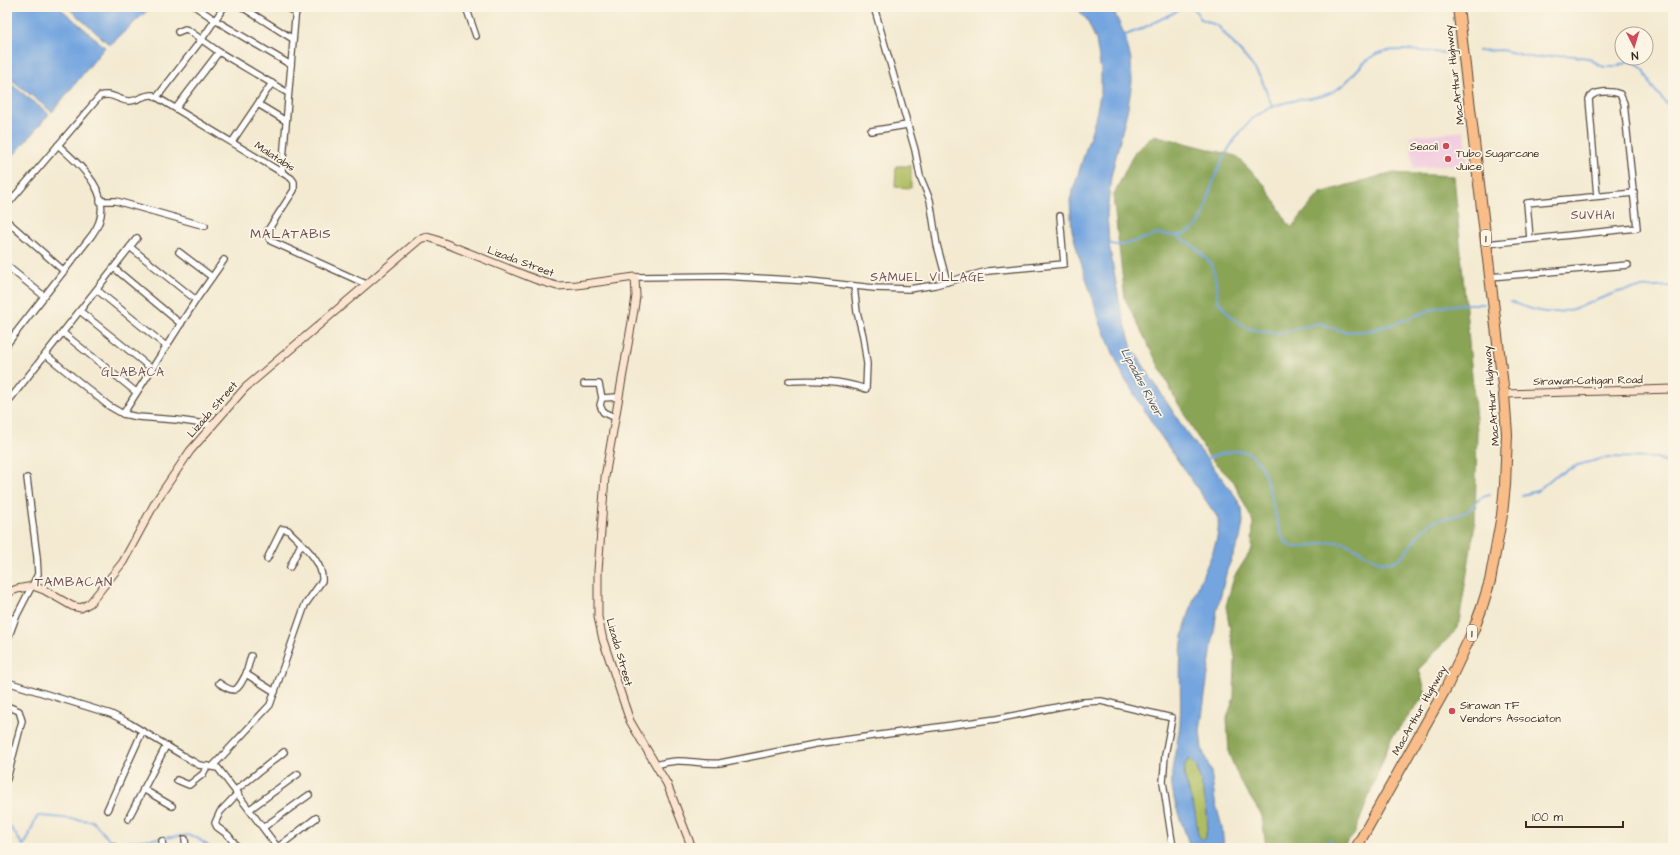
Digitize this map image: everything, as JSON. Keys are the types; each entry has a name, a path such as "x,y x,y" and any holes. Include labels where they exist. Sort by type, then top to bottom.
{"highway":[{"name":"MacArthur Highway","path":"1356,848 1447,686 1465,649 1481,610 1490,581 1502,515 1507,434 1504,394 1458,7"}],"street":[{"path":"196,7 291,65"},
{"path":"7,205 100,96 111,95 128,101 135,100 144,95 157,96 202,39 224,7"},
{"path":"242,7 293,39"},
{"path":"282,172 296,10 286,7"},
{"path":"466,7 476,36"},
{"path":"874,7 915,150 920,176 930,200 937,245 947,282"},
{"path":"178,32 185,29 202,39 219,52 288,93"},
{"path":"176,108 219,52"},
{"path":"232,142 272,83"},
{"path":"1486,244 1637,228 1623,97 1616,92 1596,93 1590,96 1588,103 1597,196"},
{"name":"Malatabis","path":"157,96 292,178 294,182 294,190 268,230 268,238 271,241 366,284"},
{"path":"258,104 286,121"},
{"path":"871,131 907,125"},
{"path":"7,344 98,227 100,220 100,201 95,184 87,172 58,145"},
{"path":"1530,239 1527,203 1634,193"},
{"path":"100,201 116,201 205,226"},
{"path":"635,277 724,276 909,289 988,272 1064,264 1060,216"},
{"path":"7,221 64,272"},
{"name":"Lizada Street","path":"33,586 44,590 72,606 81,608 90,603 122,562 156,501 190,451 245,388 416,241 427,237 537,280 557,286 577,285 635,277 636,296 634,310 614,417 605,476 598,570 598,617 603,640 630,721 667,784 692,848"},
{"path":"7,403 137,238"},
{"path":"130,247 196,300"},
{"path":"179,252 212,277"},
{"path":"123,414 196,300 224,260"},
{"path":"1490,277 1628,265"},
{"path":"7,266 44,296"},
{"path":"114,268 181,324"},
{"path":"789,381 846,382 866,389 867,364 863,336 857,312 854,286"},
{"path":"97,290 166,346"},
{"path":"80,311 152,369"},
{"path":"63,333 136,392"},
{"path":"46,355 109,406 123,414 212,425"},
{"path":"584,384 599,384 602,398 600,405 603,412 614,417"},
{"name":"Sirawan-Catigan Road","path":"1504,394 1673,390"},
{"path":"602,398 618,397"},
{"path":"7,642 16,617 38,574 27,478"},
{"path":"177,780 189,785 203,774 264,713 270,705 305,605 322,581 317,562 288,530 282,529 267,559"},
{"path":"290,567 302,544"},
{"path":"7,593 17,589 33,586"},
{"path":"7,621 16,617"},
{"path":"219,683 230,691 239,687 246,674 252,656"},
{"path":"246,674 275,692"},
{"path":"7,682 100,710 129,723 192,761 222,770 264,827 277,848 316,818"},
{"path":"656,765 674,760 686,760 709,764 720,763 815,744 996,719 1083,702 1101,701 1172,718 1165,755 1162,782 1174,848"},
{"path":"7,706 19,711 22,721 7,779"},
{"path":"107,810 142,732"},
{"path":"128,819 166,746"},
{"path":"238,848 228,835 217,827 215,823 220,812 237,792 284,752"},
{"path":"250,809 298,774"},
{"path":"143,789 172,806"},
{"path":"264,827 309,795"},
{"path":"185,839 186,848"},
{"path":"162,841 162,848"}],"shaded area":[{"path":"1464,131 1467,163 1413,168 1410,136"}],"green space":[{"path":"1154,135 1236,156 1264,184 1291,228 1320,193 1390,173 1454,176 1477,431 1475,524 1458,628 1419,669 1426,694 1392,737 1354,835 1342,848 1266,848 1262,816 1240,781 1229,754 1227,718 1234,697 1235,659 1226,606 1234,577 1252,549 1253,522 1234,482 1209,457 1175,398 1125,299 1113,196 1134,153"},
{"path":"896,166 911,166 911,188 895,187"},
{"path":"1189,759 1197,768 1206,805 1208,825 1204,841 1198,835 1195,812 1184,775 1185,765"}],"water":[{"path":"7,7 59,7 105,47 52,112 7,76"},
{"path":"67,7 151,7 110,45"},
{"name":"Lipadas River","path":"1076,7 1112,7 1125,36 1131,60 1132,82 1128,107 1111,177 1107,214 1109,244 1120,306 1132,348 1184,429 1236,497 1242,509 1243,522 1240,539 1227,570 1217,610 1200,731 1202,749 1211,771 1215,801 1222,827 1224,848 1190,848 1175,803 1172,787 1173,763 1180,724 1180,663 1185,627 1194,597 1215,545 1218,518 1158,432 1124,378 1101,325 1072,230 1070,200 1095,120 1101,90 1101,71 1096,40 1087,20","holes":["1189,759 1195,764 1206,805 1207,825 1203,840 1198,835 1195,812 1184,775 1185,765"]},
{"path":"7,81 49,114 7,163"}],"waterway":[{"path":"1123,36 1141,29 1185,7"},
{"path":"1193,7 1201,19 1218,26 1251,64 1261,78 1272,106"},
{"path":"1177,236 1187,233 1199,223 1204,213 1214,180 1224,157 1238,135 1253,118 1271,107 1325,95 1338,89 1367,60 1382,52 1407,50 1451,53"},
{"path":"1478,51 1502,50 1535,58 1564,55 1575,56 1587,58 1604,67 1613,67 1629,62 1636,63 1644,70 1652,87 1667,104 1673,107"},
{"path":"1107,243 1123,245 1159,234 1177,236 1194,246 1212,265 1217,286 1218,301 1232,318 1248,328 1262,332 1279,333 1319,323 1344,332 1368,331 1394,324 1439,307 1463,304 1484,304"},
{"path":"1510,302 1536,310 1555,312 1574,309 1625,290 1673,286"},
{"path":"1204,460 1230,451 1239,451 1251,455 1260,465 1266,479 1279,528 1284,540 1291,546 1303,547 1327,542 1339,542 1353,547 1377,561 1384,562 1392,562 1402,556 1424,528 1429,524 1437,520 1464,513 1468,511 1480,498 1490,495"},
{"path":"1522,495 1537,491 1555,476 1578,465 1608,457 1657,458 1673,465"},
{"path":"7,822 23,845 27,840 38,816 43,816 92,821 108,839 115,843 190,835 211,848"},
{"path":"1318,848 1331,839"}],"place":[{"name":"Seaoil","path":"1446,146"},
{"name":"Tubo Sugarcane Juice","path":"1448,159"},
{"name":"Sirawan TF Vendors Associaton","path":"1452,711"}],"district":[{"name":"SUVHAI","path":"1593,215"},
{"name":"MALATABIS","path":"291,233"},
{"name":"SAMUEL VILLAGE","path":"928,277"},
{"name":"GLABACA","path":"133,372"},
{"name":"TAMBACAN","path":"74,581"}]}
